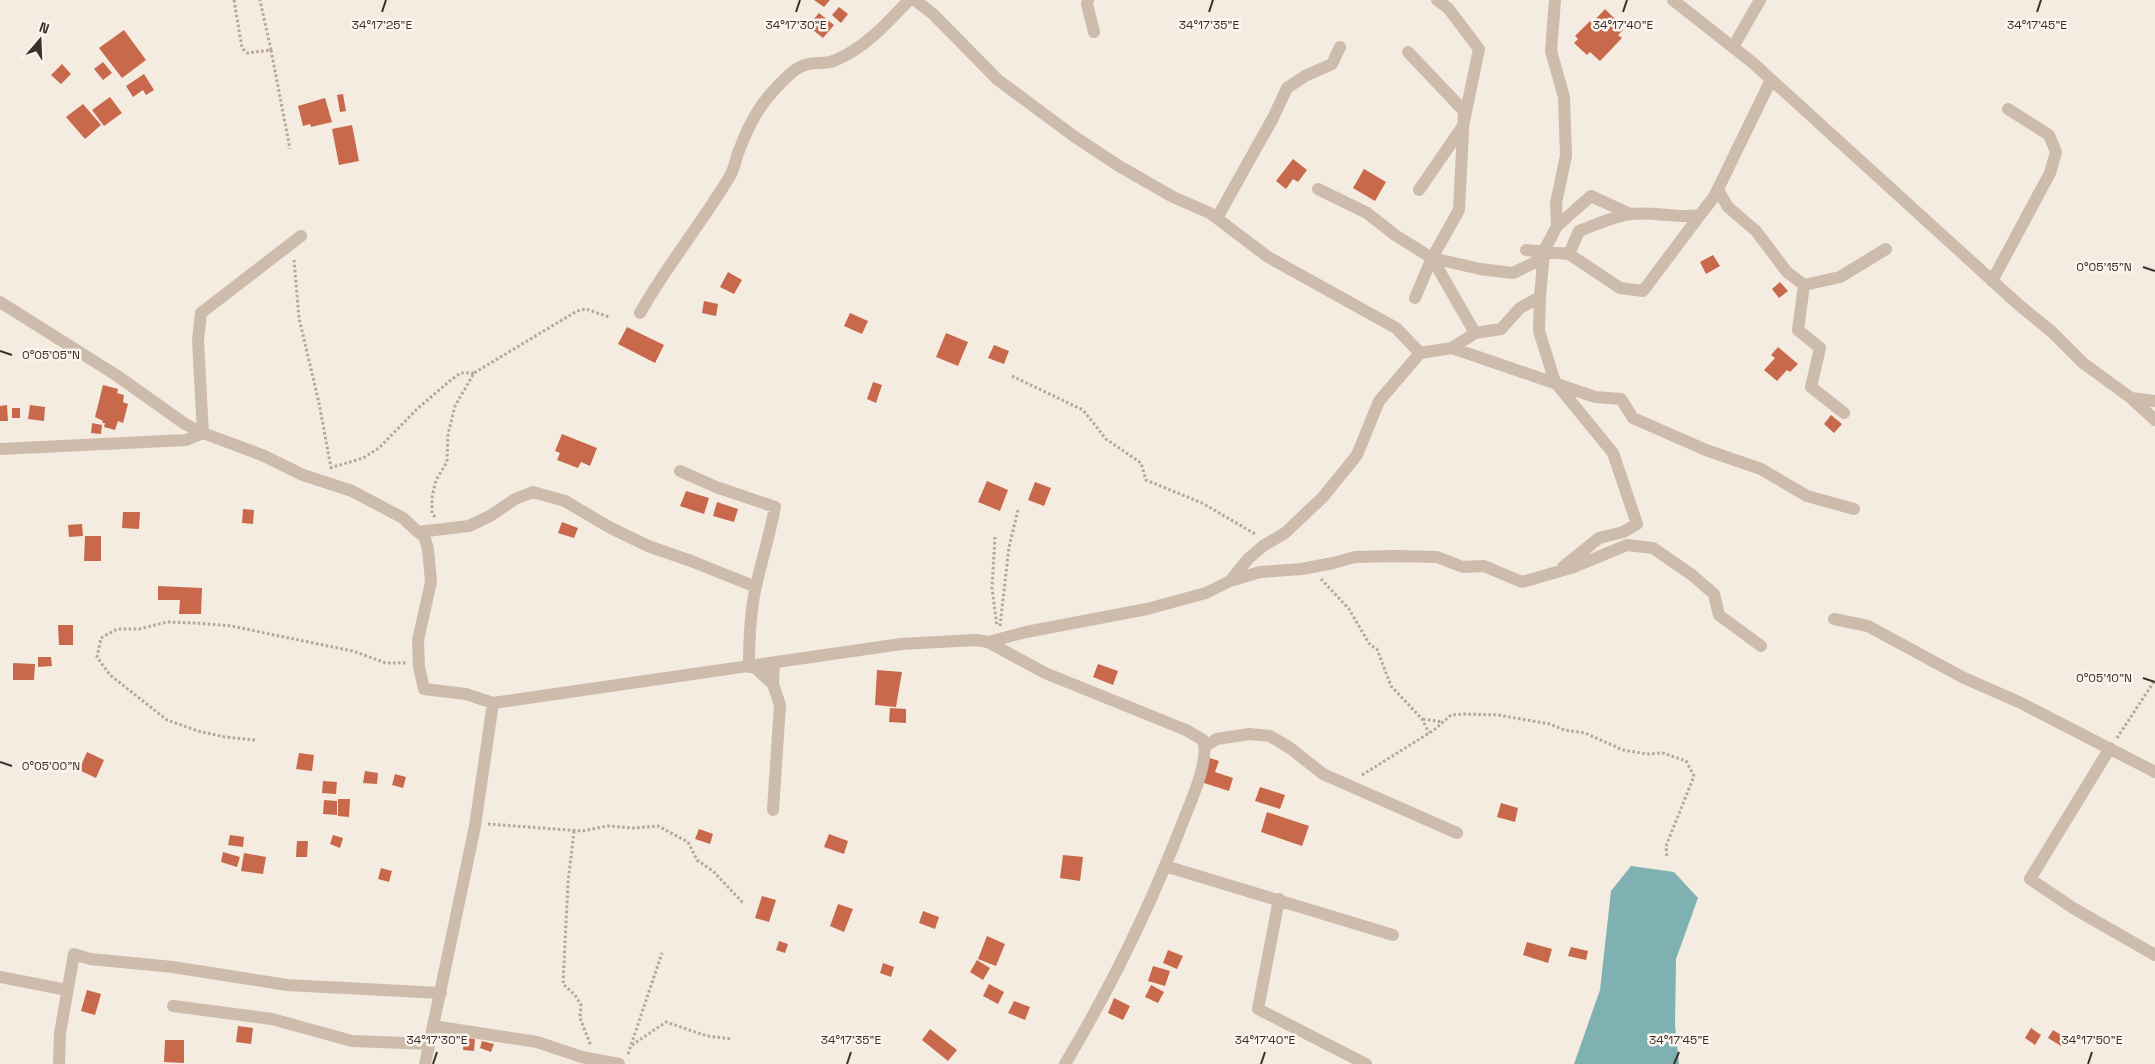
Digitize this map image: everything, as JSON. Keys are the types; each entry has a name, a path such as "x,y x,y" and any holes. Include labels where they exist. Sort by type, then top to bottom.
{"street":[{"path":"640,313 660,279 713,204 733,170 739,150 754,115 767,96 793,72 810,62 835,61 874,37 909,0"},
{"path":"915,0 933,14 998,80 1118,166 1173,197 1210,213 1268,257 1396,328 1420,354"},
{"path":"1088,0 1087,4 1094,32"},
{"path":"1419,190 1463,126 1479,49 1448,8 1437,0"},
{"path":"1555,0 1551,51 1564,97 1566,156 1556,203 1557,226"},
{"path":"1673,0 1733,47 1771,80 1992,281 2052,332 2083,364 2131,398 2155,420"},
{"path":"1733,47 1760,0"},
{"path":"1217,218 1273,118 1287,88 1305,76 1332,64 1340,47"},
{"path":"1408,52 1464,111 1459,210 1432,258 1415,298"},
{"path":"1526,250 1544,255 1568,254 1620,288 1643,292 1718,190 1771,80"},
{"path":"1992,281 2050,173 2056,152 2049,135 2008,109"},
{"path":"1318,190 1366,213 1395,235 1432,258 1513,274 1544,255"},
{"path":"1718,190 1728,207 1756,232 1787,272 1804,285 1840,277 1886,249"},
{"path":"1556,572 1599,538 1623,532 1637,524 1613,453 1555,382 1539,331 1544,255 1557,226 1591,196 1630,214"},
{"path":"1568,254 1579,231 1630,214 1668,214 1688,217 1700,215"},
{"path":"203,433 198,341 201,313 297,240"},
{"path":"1432,258 1475,333"},
{"path":"1804,285 1798,330 1820,348 1811,387 1844,412"},
{"path":"1230,581 1248,559 1284,533 1323,497 1357,455 1379,401 1420,354 1452,348 1475,333 1501,329 1520,308 1540,297"},
{"path":"0,302 116,375 185,424 203,433 262,455 303,475 352,491 403,518 424,536 428,549 431,582 418,640 419,663 424,689 466,694 493,703 901,644 993,640 1147,609 1206,593 1230,581 1260,572 1313,567 1355,557 1437,557 1463,567 1484,566 1522,582 1556,572 1627,546 1653,548 1692,575 1714,594 1719,615 1761,646"},
{"path":"1452,348 1595,396 1622,399 1632,418 1706,450 1761,469 1807,496 1854,509"},
{"path":"2131,398 2155,401"},
{"path":"0,449 186,440 203,433"},
{"path":"680,471 716,487 775,507 770,537 756,588 749,637 751,666 773,684"},
{"path":"418,532 469,526 490,516 515,499 533,492 565,501 609,527 648,546 691,561 756,588"},
{"path":"1834,618 1868,626 1962,677 2021,703 2155,772"},
{"path":"993,640 1045,672 1186,730 1203,740 1205,746 1192,800 1148,909 1098,1010 1065,1064"},
{"path":"773,810 780,705 773,684 774,663"},
{"path":"425,1064 475,822 493,703"},
{"path":"1205,746 1217,739 1249,734 1270,736 1290,748 1323,774 1457,833"},
{"path":"2110,748 2030,879 2073,908 2155,955"},
{"path":"1166,866 1393,934"},
{"path":"1279,899 1258,1009 1366,1064"},
{"path":"59,1064 60,1032 74,954 90,959 173,967 287,985 441,993"},
{"path":"0,978 67,990"},
{"path":"173,1006 272,1019 352,1041 430,1044"},
{"path":"434,1026 537,1042 582,1058 623,1061"}],"path":[{"path":"234,0 242,48 247,52 271,50"},
{"path":"260,0 290,149"},
{"path":"297,240 294,269 299,318 319,403 331,468"},
{"path":"443,528 432,513 436,480 447,462 448,434 455,406 474,373 577,311 586,309 609,317"},
{"path":"303,475 363,458 379,448 418,408 452,379 462,373 474,373"},
{"path":"1012,376 1083,410 1106,439 1141,463 1146,480 1202,502 1243,526 1268,544"},
{"path":"993,640 1009,547 1018,510"},
{"path":"993,640 992,588 995,537"},
{"path":"1313,567 1322,581 1349,609 1370,645 1376,649 1391,686 1422,719 1429,733"},
{"path":"255,740 216,735 167,720 110,675 97,657 101,638 117,630 139,629 167,622 196,623 232,626 353,651 386,663 419,663"},
{"path":"2110,748 2155,680"},
{"path":"1346,785 1429,733 1452,715 1498,715 1550,724 1564,730 1585,732 1623,750 1647,754 1663,753 1686,761 1694,776 1666,846 1667,857"},
{"path":"1422,719 1443,722"},
{"path":"475,822 574,831 608,826 633,828 658,826 688,842 697,860 714,871 744,904"},
{"path":"574,831 568,882 563,984 575,995 581,1005 580,1018 596,1059"},
{"path":"623,1061 631,1045 662,953"},
{"path":"631,1045 666,1022 707,1036 732,1039"}],"water":[{"path":"1631,866 1674,872 1698,898 1676,959 1675,1025 1679,1064 1574,1064 1600,990 1611,891"}],"building":[{"path":"814,0 830,0 824,7"},
{"path":"839,7 848,14 841,23 832,15"},
{"path":"1605,9 1616,20 1614,22 1623,30 1618,35 1622,38 1600,61 1590,52 1587,55 1574,43 1578,39 1575,36 1590,21 1592,23"},
{"path":"819,13 834,25 823,38 808,26"},
{"path":"124,30 146,60 122,78 99,48"},
{"path":"103,62 112,73 103,80 94,69"},
{"path":"62,64 71,74 61,84 51,75"},
{"path":"144,74 154,90 146,95 143,90 133,97 126,86"},
{"path":"343,94 346,111 340,112 337,95"},
{"path":"110,97 122,113 104,126 92,110"},
{"path":"325,98 332,122 311,127 310,124 303,126 298,106"},
{"path":"83,104 101,125 85,139 66,117"},
{"path":"352,125 359,161 339,165 332,129"},
{"path":"1293,159 1307,170 1298,182 1293,179 1286,189 1276,181"},
{"path":"1364,169 1386,182 1375,201 1353,188"},
{"path":"1713,255 1720,266 1706,274 1700,262"},
{"path":"728,272 742,280 734,294 720,287"},
{"path":"1780,282 1788,291 1779,298 1772,289"},
{"path":"704,301 718,304 716,316 702,313"},
{"path":"850,313 868,321 862,334 844,326"},
{"path":"627,327 664,345 655,363 618,344"},
{"path":"946,333 968,342 958,366 936,357"},
{"path":"994,345 1009,351 1004,364 988,358"},
{"path":"1778,347 1798,364 1790,372 1787,370 1777,381 1764,370 1775,358 1771,355"},
{"path":"873,382 882,385 876,403 867,399"},
{"path":"103,385 118,389 117,393 124,395 123,402 128,404 123,423 118,421 115,430 104,427 105,423 102,423 103,421 95,417"},
{"path":"7,405 8,421 0,421 0,406"},
{"path":"30,405 45,407 44,421 28,419"},
{"path":"12,408 20,408 20,418 12,418"},
{"path":"1831,415 1842,424 1834,433 1824,424"},
{"path":"92,423 102,425 101,434 91,433"},
{"path":"562,434 597,448 590,466 581,462 578,468 557,460 560,453 555,451"},
{"path":"987,481 1008,490 1000,511 978,502"},
{"path":"1035,482 1051,488 1044,506 1028,500"},
{"path":"686,491 709,498 704,514 680,506"},
{"path":"717,502 738,509 734,522 713,516"},
{"path":"243,509 254,510 253,524 242,523"},
{"path":"123,512 140,512 139,529 122,528"},
{"path":"562,522 578,528 574,538 558,533"},
{"path":"82,524 83,536 69,537 68,525"},
{"path":"85,536 101,536 101,561 84,561"},
{"path":"158,586 202,588 201,614 179,614 180,600 158,600"},
{"path":"58,625 73,625 73,645 59,645"},
{"path":"38,657 51,657 52,666 38,667"},
{"path":"13,663 35,664 34,680 13,680"},
{"path":"1098,664 1118,671 1113,685 1093,677"},
{"path":"877,670 902,672 896,707 875,705"},
{"path":"890,708 906,709 906,723 889,722"},
{"path":"87,752 104,760 96,778 79,770"},
{"path":"299,753 314,755 312,771 296,769"},
{"path":"1210,758 1219,761 1215,772 1233,778 1229,791 1201,782"},
{"path":"365,771 378,773 377,784 363,783"},
{"path":"395,774 406,777 403,788 392,785"},
{"path":"323,781 337,782 336,794 322,793"},
{"path":"1260,787 1285,795 1280,809 1255,801"},
{"path":"338,799 350,799 349,817 338,816"},
{"path":"324,800 337,801 337,815 323,814"},
{"path":"1501,803 1518,808 1515,822 1497,817"},
{"path":"1267,812 1309,826 1302,846 1261,832"},
{"path":"699,829 713,834 710,844 695,839"},
{"path":"829,834 848,841 844,854 824,847"},
{"path":"230,835 244,837 243,847 228,845"},
{"path":"333,835 343,838 340,848 330,844"},
{"path":"297,841 308,841 307,857 296,857"},
{"path":"223,852 240,857 237,867 221,862"},
{"path":"244,853 266,857 263,874 241,871"},
{"path":"1063,855 1083,857 1080,881 1060,878"},
{"path":"381,868 392,871 389,882 378,879"},
{"path":"762,896 776,900 769,922 755,918"},
{"path":"838,904 853,909 844,932 830,926"},
{"path":"923,911 939,917 935,929 919,923"},
{"path":"987,936 1005,944 996,966 978,959"},
{"path":"779,941 788,944 785,953 776,950"},
{"path":"1527,942 1552,949 1548,963 1523,955"},
{"path":"1571,947 1588,951 1586,960 1568,956"},
{"path":"1168,950 1183,956 1177,969 1163,963"},
{"path":"977,960 990,968 983,980 970,972"},
{"path":"883,963 894,967 891,977 880,973"},
{"path":"1153,966 1170,971 1165,986 1148,981"},
{"path":"989,984 1004,992 998,1004 983,996"},
{"path":"1151,985 1164,992 1158,1003 1145,997"},
{"path":"87,990 101,994 95,1015 81,1011"},
{"path":"1114,998 1130,1006 1123,1020 1108,1013"},
{"path":"1014,1001 1030,1007 1025,1020 1008,1013"},
{"path":"238,1026 253,1028 251,1044 236,1042"},
{"path":"2031,1028 2041,1035 2035,1045 2025,1038"},
{"path":"930,1029 957,1050 948,1061 922,1040"},
{"path":"2053,1030 2066,1038 2061,1046 2048,1038"},
{"path":"464,1038 475,1039 474,1051 463,1050"},
{"path":"165,1040 184,1040 184,1063 164,1062"},
{"path":"482,1041 494,1044 491,1052 480,1048"}]}
